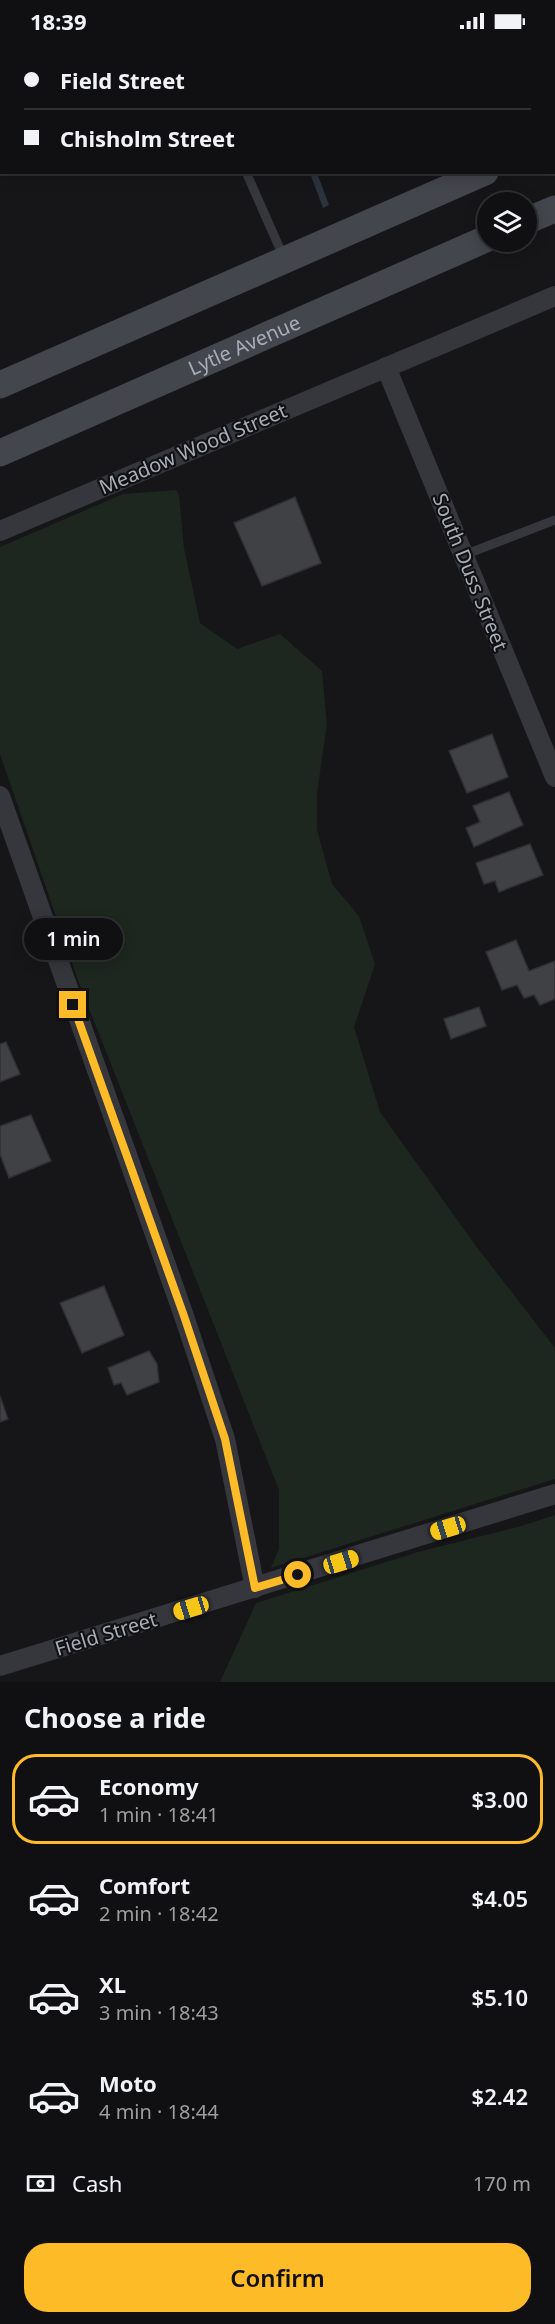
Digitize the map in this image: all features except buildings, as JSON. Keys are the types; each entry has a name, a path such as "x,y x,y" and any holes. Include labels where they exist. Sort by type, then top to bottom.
{"main road":[{"path":"0,385 480,174"},
{"path":"537,216 555,209"},
{"name":"Lytle Avenue","path":"0,453 477,243"}],"street":[{"name":"Meadow Wood Street","path":"0,531 555,296"},
{"name":"South Duss Street","path":"386,367 555,777"},
{"path":"0,796 184,1316 225,1439 255,1588"},
{"name":"Field Street","path":"0,1666 555,1494"}],"lane":[{"path":"247,174 285,260"},
{"path":"464,555 555,520"}],"shaded area":[{"path":"310,174 317,174 329,205 323,208"},
{"path":"176,490 179,495 184,548 200,623 237,649 280,634 322,671 327,724 317,793 317,830 332,884 359,916 375,964 354,1027 380,1112 476,1246 555,1348 555,1479 271,1568 279,1549 279,1490 79,983 0,754 0,547 123,494"},
{"path":"555,1515 555,1682 220,1682 256,1603 418,1552 518,1527"}],"route":[{"path":"73,1005 184,1316 225,1439 255,1588 298,1575"}]}
